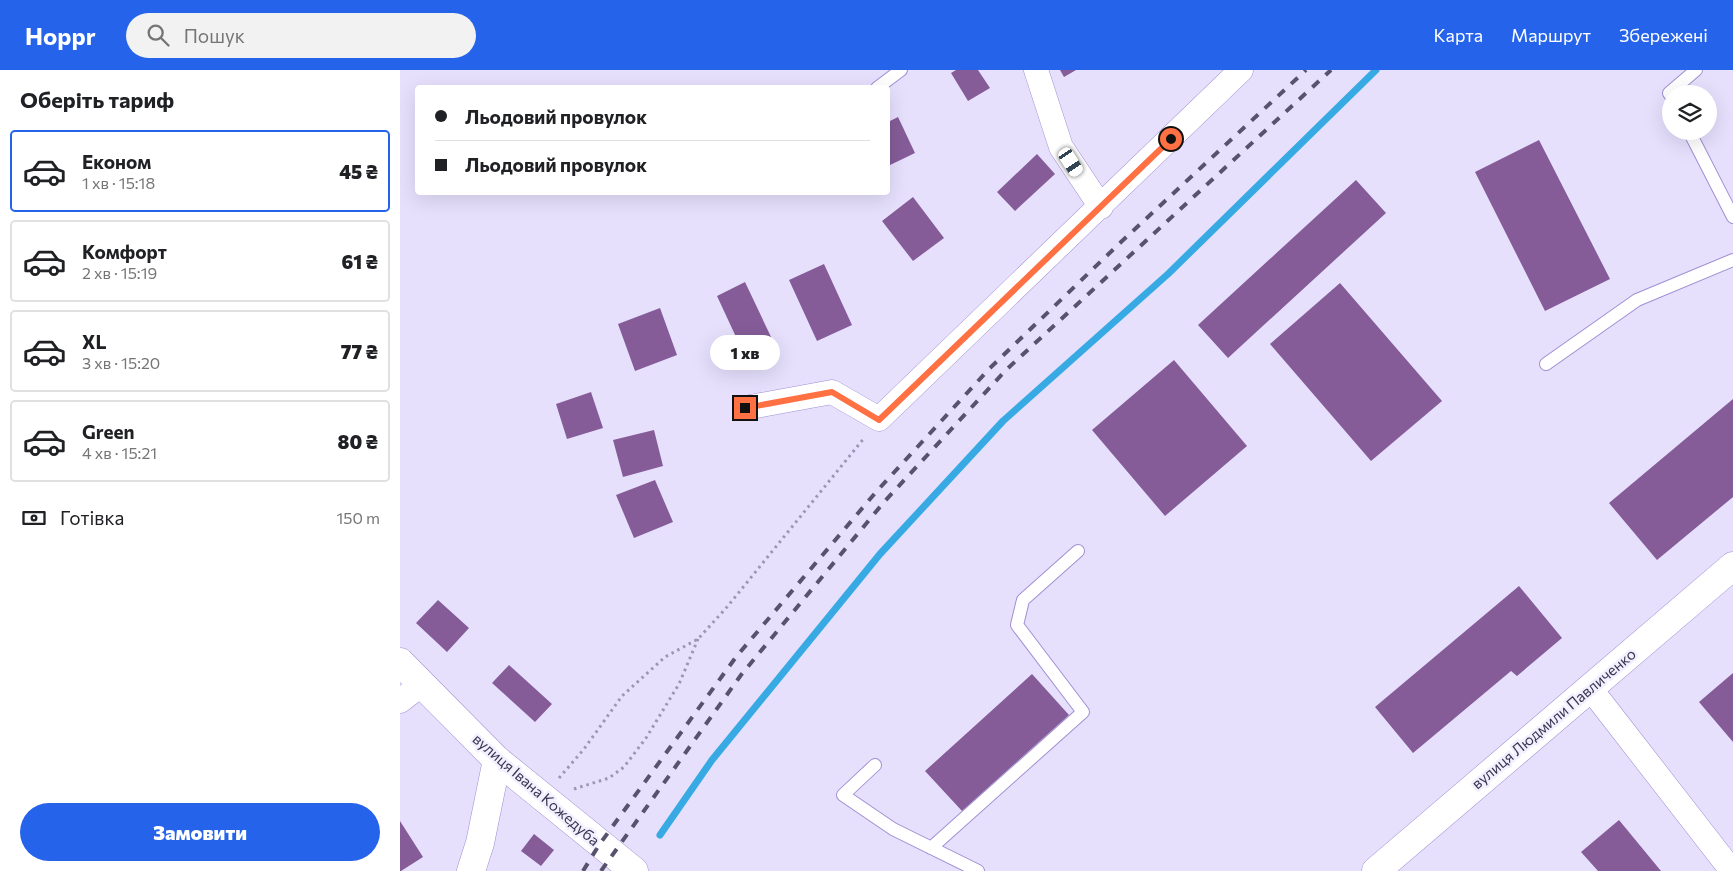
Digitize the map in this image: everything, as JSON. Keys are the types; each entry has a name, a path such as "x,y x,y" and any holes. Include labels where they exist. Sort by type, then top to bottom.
{"main road":[{"name":"вулиця Людмили Павличенко","path":"1376,871 1733,566"},
{"name":"вулиця Івана Кожедуба","path":"400,662 497,760 634,871"},
{"path":"471,871 480,843 497,760"}],"street":[{"path":"1036,70 1061,147 1101,207"},
{"path":"745,408 832,392 879,420 1241,70"},
{"path":"400,701 422,684"},
{"path":"1590,688 1732,871"}],"lane":[{"path":"881,85 901,70"},
{"path":"1678,85 1696,70"},
{"path":"1694,140 1733,217"},
{"path":"1546,364 1637,300 1733,260"},
{"path":"931,848 1083,712 1017,625 1023,600 1078,550"},
{"path":"875,764 843,795 893,829 978,871"}],"path":[{"path":"542,798 584,749 622,696 665,657 698,639 727,608 879,420"},
{"path":"542,798 609,778 624,767 646,738 679,684 698,639"}],"building":[{"path":"956,70 978,70 990,88 968,101 951,73"},
{"path":"1060,70 1076,70 1064,77"},
{"path":"898,117 915,153 890,165 890,121"},
{"path":"1539,140 1610,279 1545,311 1475,172"},
{"path":"1037,154 1055,174 1015,211 997,192"},
{"path":"1356,180 1386,213 1228,358 1198,325"},
{"path":"913,197 944,238 913,261 882,221"},
{"path":"824,264 852,325 817,341 789,280"},
{"path":"745,282 772,339 743,352 717,296"},
{"path":"1340,283 1442,401 1371,461 1270,344"},
{"path":"660,308 677,355 635,371 618,324"},
{"path":"1174,360 1247,446 1165,516 1092,430"},
{"path":"591,392 603,428 567,439 556,404"},
{"path":"1733,399 1733,497 1657,560 1609,503"},
{"path":"654,430 663,466 623,477 613,440"},
{"path":"655,480 673,522 634,538 616,495"},
{"path":"1519,586 1562,638 1517,676 1511,671 1413,753 1375,707"},
{"path":"438,600 469,628 447,652 416,623"},
{"path":"509,665 552,704 535,722 492,683"},
{"path":"1733,673 1733,742 1699,702"},
{"path":"1032,674 1069,715 962,811 925,771"},
{"path":"1619,820 1661,871 1598,871 1581,852"},
{"path":"400,821 423,857 401,871 400,871"},
{"path":"534,834 554,850 541,866 521,851"}],"waterway":[{"path":"660,835 712,760 880,554 1003,421 1168,274 1376,70"}],"railway":[{"path":"583,871 599,845 736,657 876,492 990,368 1121,242 1306,70"},
{"path":"601,871 741,675 884,502 1006,370 1331,70"}],"route":[{"path":"745,408 832,392 879,420 1171,139"}]}
